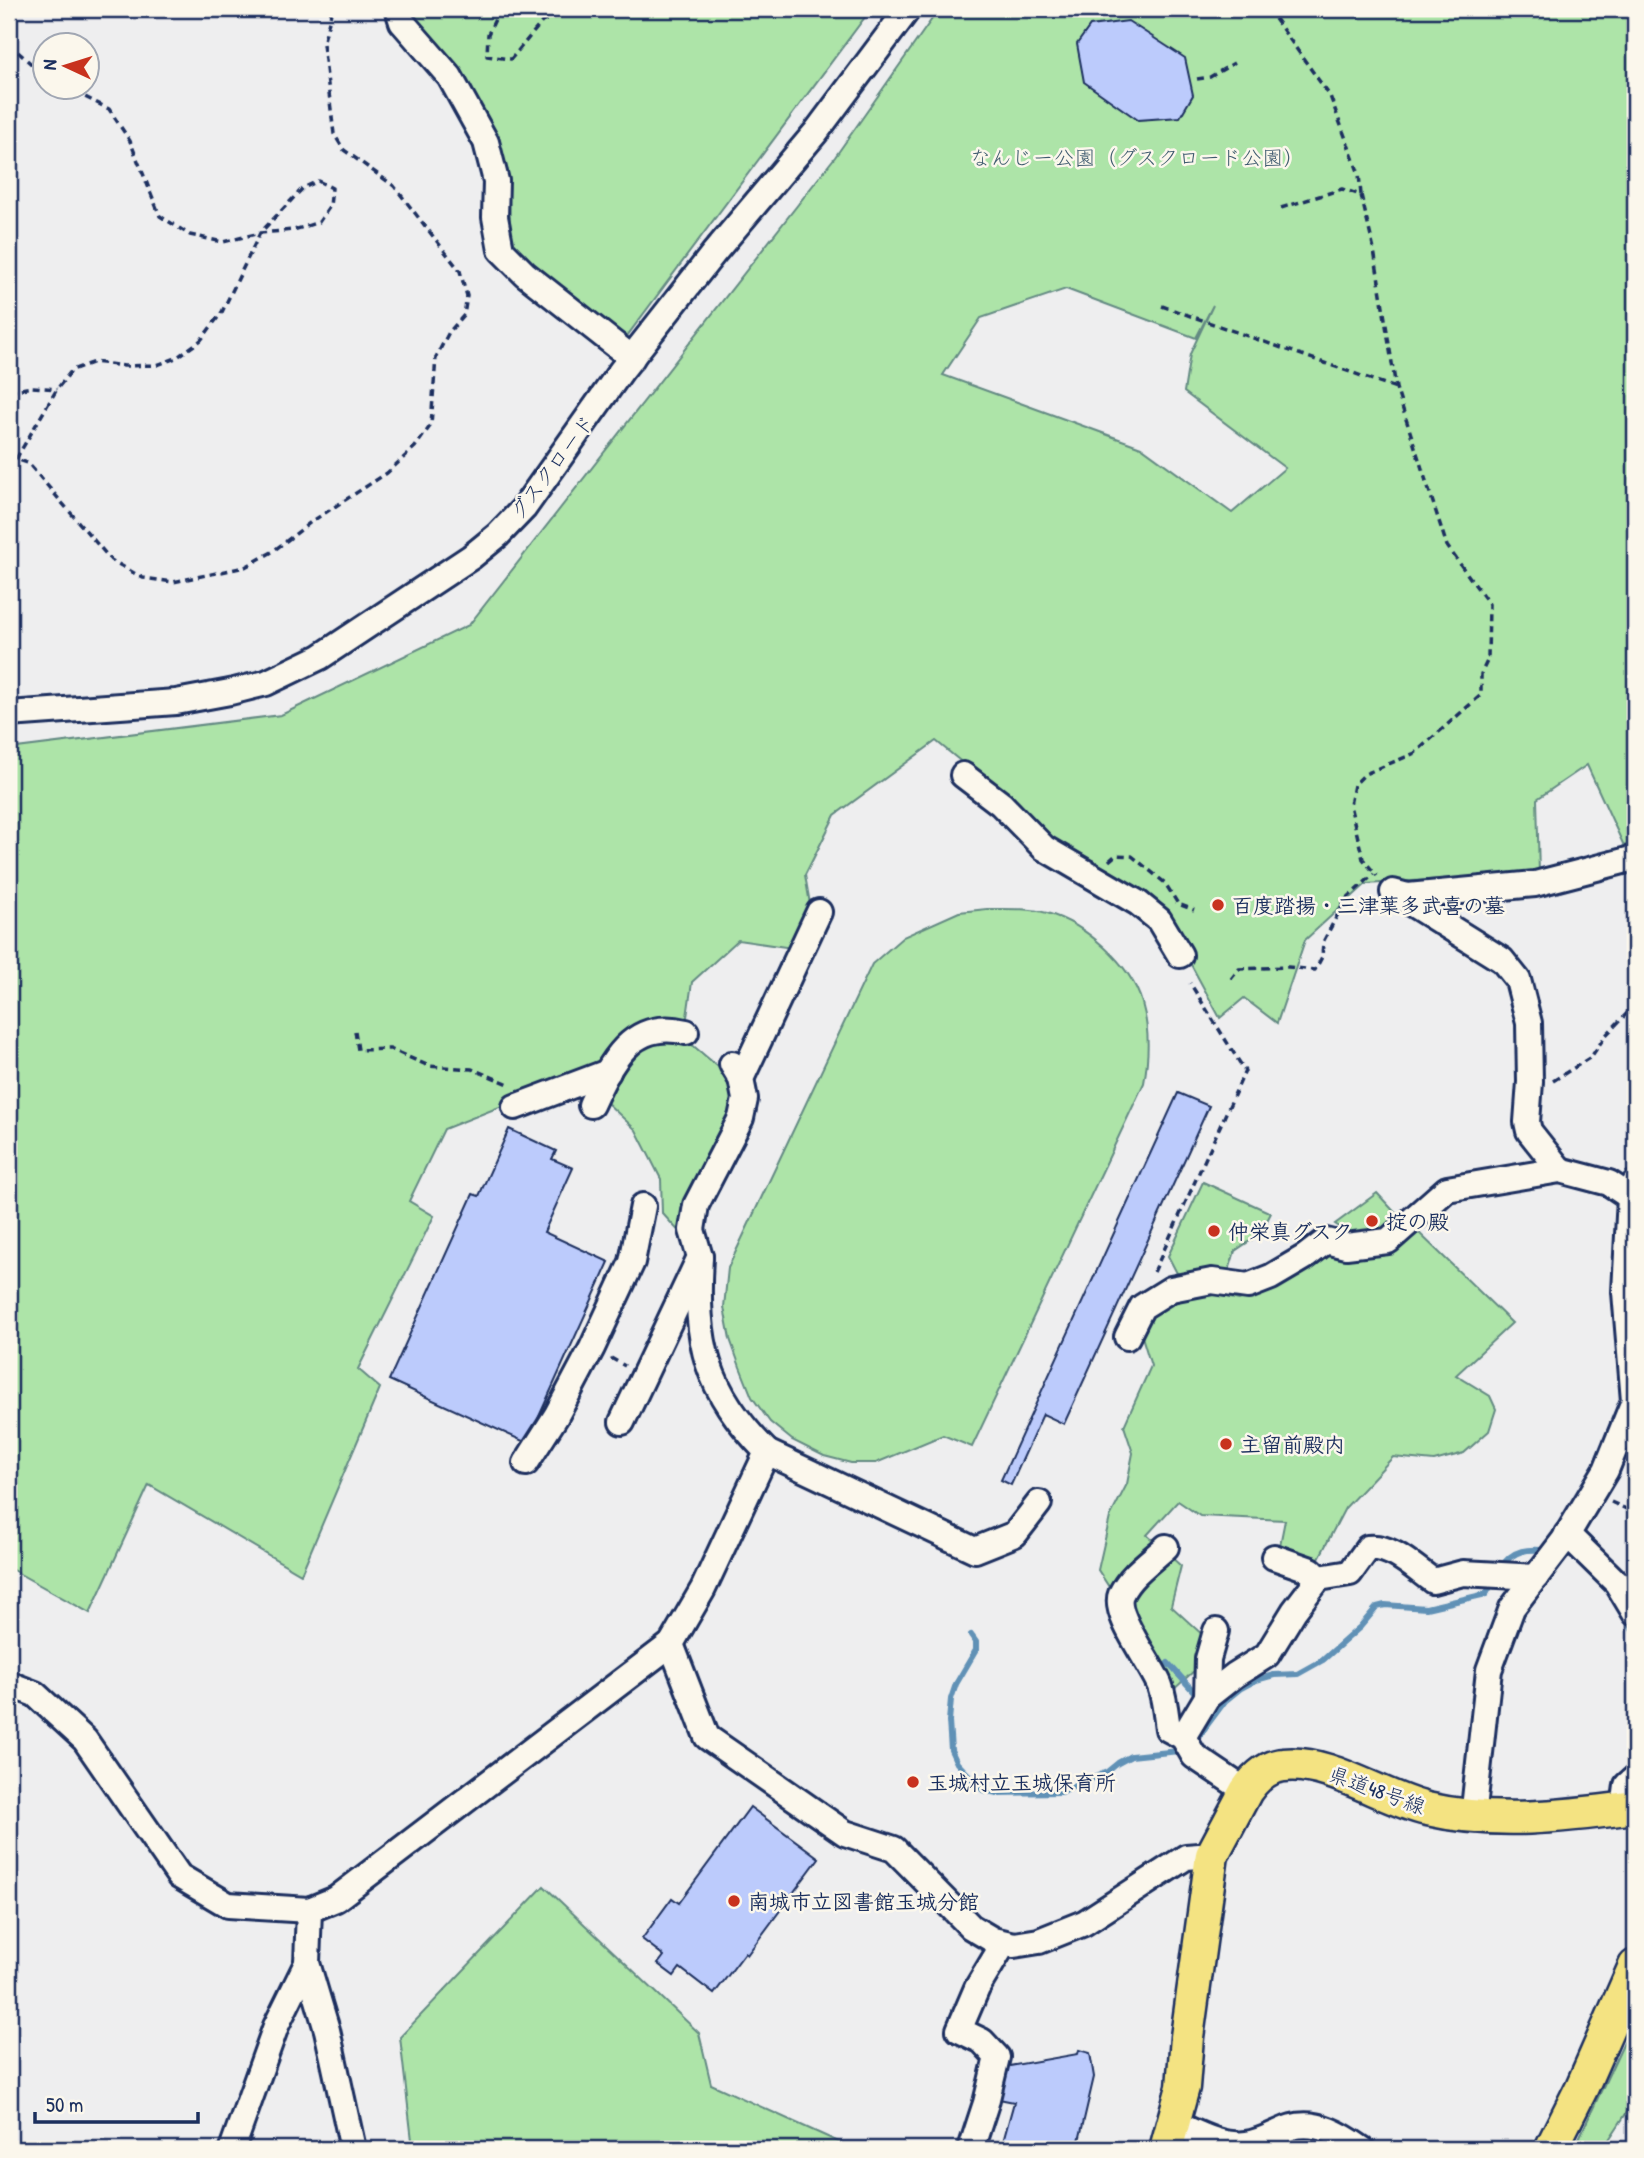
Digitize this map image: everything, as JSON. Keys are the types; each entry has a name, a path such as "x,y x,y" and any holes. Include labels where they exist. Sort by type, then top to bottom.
{"main road":[{"name":"県道48号線","path":"1170,2136 1183,2087 1186,2037 1212,1855 1251,1783 1267,1770 1285,1765 1324,1769 1392,1799 1425,1809 1473,1818 1560,1817 1630,1807"},
{"path":"1551,2149 1582,2087 1635,1966"}],"street":[{"path":"398,9 402,22 450,77 486,142 496,181 495,217 502,250 525,274 632,358"},
{"name":"グスクロード","path":"9,714 176,702 267,683 320,657 471,557 498,535 524,508 632,358 713,254 816,132 908,9"},
{"path":"963,775 1001,804 1044,848 1138,903 1159,920 1180,955"},
{"path":"1393,891 1408,896 1535,884 1635,858"},
{"path":"1393,891 1502,960 1518,980 1529,1023 1530,1082 1527,1122 1529,1131 1560,1170"},
{"path":"819,912 736,1071 745,1099 741,1118 696,1205 692,1230 700,1257 700,1324 705,1357 720,1393 741,1426 767,1452 975,1550 1015,1534 1039,1503"},
{"path":"591,1105 627,1043 649,1032 686,1032"},
{"path":"519,1106 608,1072"},
{"path":"1127,1337 1142,1307 1171,1289 1212,1281 1248,1286 1271,1277 1326,1241 1346,1246 1388,1241 1447,1189 1560,1170 1609,1183 1633,1193 1625,1292 1634,1402 1606,1470 1566,1537 1531,1572 1512,1608 1489,1670 1473,1818"},
{"path":"526,1462 556,1416 592,1348 632,1262 643,1206"},
{"path":"622,1422 700,1257"},
{"path":"9,1684 35,1694 85,1740 179,1877 228,1905 309,1910 336,1899 671,1644 703,1589 767,1452"},
{"path":"1566,1537 1617,1583 1635,1613"},
{"path":"1166,1547 1127,1584 1120,1597 1123,1619 1161,1688 1168,1729 1246,1791"},
{"path":"1207,1697 1267,1655 1294,1611 1319,1578 1350,1573 1368,1548 1379,1547 1393,1553 1433,1581 1464,1573 1531,1572"},
{"path":"1274,1557 1311,1570 1319,1578"},
{"path":"1187,1744 1207,1697 1208,1658 1216,1632"},
{"path":"671,1644 707,1737 845,1833 894,1849 971,1927 993,1940 1014,1945 1039,1941 1084,1923 1186,1857 1212,1855"},
{"path":"1630,1807 1627,1785 1635,1778"},
{"path":"309,1910 307,1963 327,2030 353,2149"},
{"path":"971,2149 986,2104 997,2057 982,2041 959,2030 977,1988 1004,1943"},
{"path":"232,2149 276,2026 307,1963"},
{"path":"1170,2136 1245,2144 1262,2141 1293,2127 1317,2125 1343,2136 1362,2149"}],"path":[{"path":"9,457 28,463 111,560 143,578 173,582 245,567 272,552 311,522 387,473 415,447 431,425 436,357 449,332 464,315 467,296 460,271 394,186 344,150 334,134 323,44 332,9"},
{"path":"500,9 488,34 487,56 511,59 542,23 568,9"},
{"path":"1268,9 1330,96 1359,174 1396,388 1447,546 1489,604 1488,659 1480,674 1481,695 1415,754 1365,774 1354,785 1350,805 1363,859 1374,874 1393,891"},
{"path":"9,44 32,65"},
{"path":"1197,79 1210,77 1234,63"},
{"path":"16,459 57,389 72,370 94,362 124,366 157,365 176,358 201,340 222,312 260,233 303,188 318,181 332,188 330,206 319,222 294,230 260,233 223,242 190,235 160,216 130,141 109,109 95,102"},
{"path":"1281,208 1342,189 1361,195"},
{"path":"1162,306 1396,388"},
{"path":"9,391 32,387 57,389"},
{"path":"1231,979 1239,969 1315,970 1322,957 1323,942 1346,899 1374,874"},
{"path":"1142,1307 1160,1256 1245,1071 1190,984"},
{"path":"1530,1082 1552,1082 1591,1057 1606,1035 1635,1005"},
{"path":"355,1031 358,1050 390,1049 429,1066 472,1069 496,1077 517,1088 519,1106"}],"green space":[{"path":"405,9 871,9 624,340 511,247 508,171 468,84"},
{"name":"なんじー公園（グスクロード公園）","path":"939,9 1635,9 1635,842 1624,846 1587,765 1537,799 1539,873 1366,884 1305,940 1277,1023 1244,998 1220,1018 1164,915 1048,843 1004,797 936,741 835,815 805,875 810,904 792,948 738,940 692,982 684,1038 734,1080 736,1108 683,1236 662,1213 661,1179 636,1130 606,1102 620,1076 608,1064 444,1129 409,1201 434,1216 358,1369 380,1388 301,1574 149,1485 90,1613 9,1568 9,749 281,715 469,625 835,157","holes":["1066,289 1196,338 1213,305 1190,354 1184,392 1285,468 1232,513 1141,447 943,375 981,318"]},
{"path":"987,909 1032,910 1062,918 1091,936 1117,960 1136,988 1145,1013 1148,1043 1144,1083 972,1447 943,1435 876,1463 851,1463 824,1456 792,1440 770,1422 752,1397 730,1339 724,1307 728,1268 872,964 903,937 959,912"},
{"path":"1203,1182 1271,1213 1260,1234 1235,1251 1228,1274 1180,1279 1168,1256"},
{"path":"1377,1193 1401,1219 1384,1233 1347,1239 1347,1232 1335,1224"},
{"path":"1414,1228 1512,1323 1456,1375 1490,1396 1496,1409 1489,1431 1464,1453 1434,1461 1393,1457 1345,1508 1317,1562 1279,1550 1285,1520 1200,1516 1178,1501 1147,1535 1181,1566 1171,1606 1205,1637 1195,1670 1170,1693 1131,1621 1098,1570 1110,1517 1127,1484 1133,1453 1124,1426 1151,1366 1140,1330 1154,1311 1176,1298 1204,1292 1239,1300 1278,1284 1331,1251"},
{"path":"544,1886 699,2033 711,2084 854,2149 413,2149 400,2037"},
{"path":"1635,2018 1635,2100 1606,2144 1576,2145"}],"building":[{"path":"1128,21 1185,58 1193,95 1180,117 1138,120 1084,82 1077,44 1090,26"},
{"path":"1178,1093 1209,1106 1064,1424 1043,1414 1011,1485 1001,1480"},
{"path":"509,1129 556,1151 552,1159 573,1168 544,1232 609,1262 527,1443 389,1380 473,1194 479,1196"},
{"name":"南城市立図書館玉城分館","path":"750,1807 819,1858 747,1955 745,1953 714,1994 680,1968 674,1976 658,1964 664,1956 642,1939 672,1898 679,1903"},
{"path":"1079,2050 1090,2053 1094,2077 1079,2141 1114,2149 1001,2149 1014,2102 994,2098 1004,2067 1078,2054"}],"waterway":[{"path":"1501,1568 1516,1553 1549,1551"},
{"path":"1192,1741 1199,1736 1225,1701 1241,1688 1274,1675 1298,1674 1323,1660 1360,1627 1377,1607 1385,1605 1426,1608 1486,1594 1494,1580"},
{"path":"1625,1618 1635,1634"},
{"path":"971,1635 976,1642 976,1650 956,1684 951,1699 951,1750 957,1763 983,1790 997,1793 1061,1792 1107,1772 1131,1756 1179,1751 1184,1747"},
{"path":"1168,1663 1197,1695"}],"place":[{"name":"百度踏揚・三津葉多武喜の墓","path":"1218,905"},
{"name":"掟の殿","path":"1372,1221"},
{"name":"仲栄真グスク","path":"1214,1231"},
{"name":"主留前殿内","path":"1226,1444"},
{"name":"玉城村立玉城保育所","path":"913,1782"},
{"name":"南城市立図書館玉城分館","path":"734,1901"}]}
